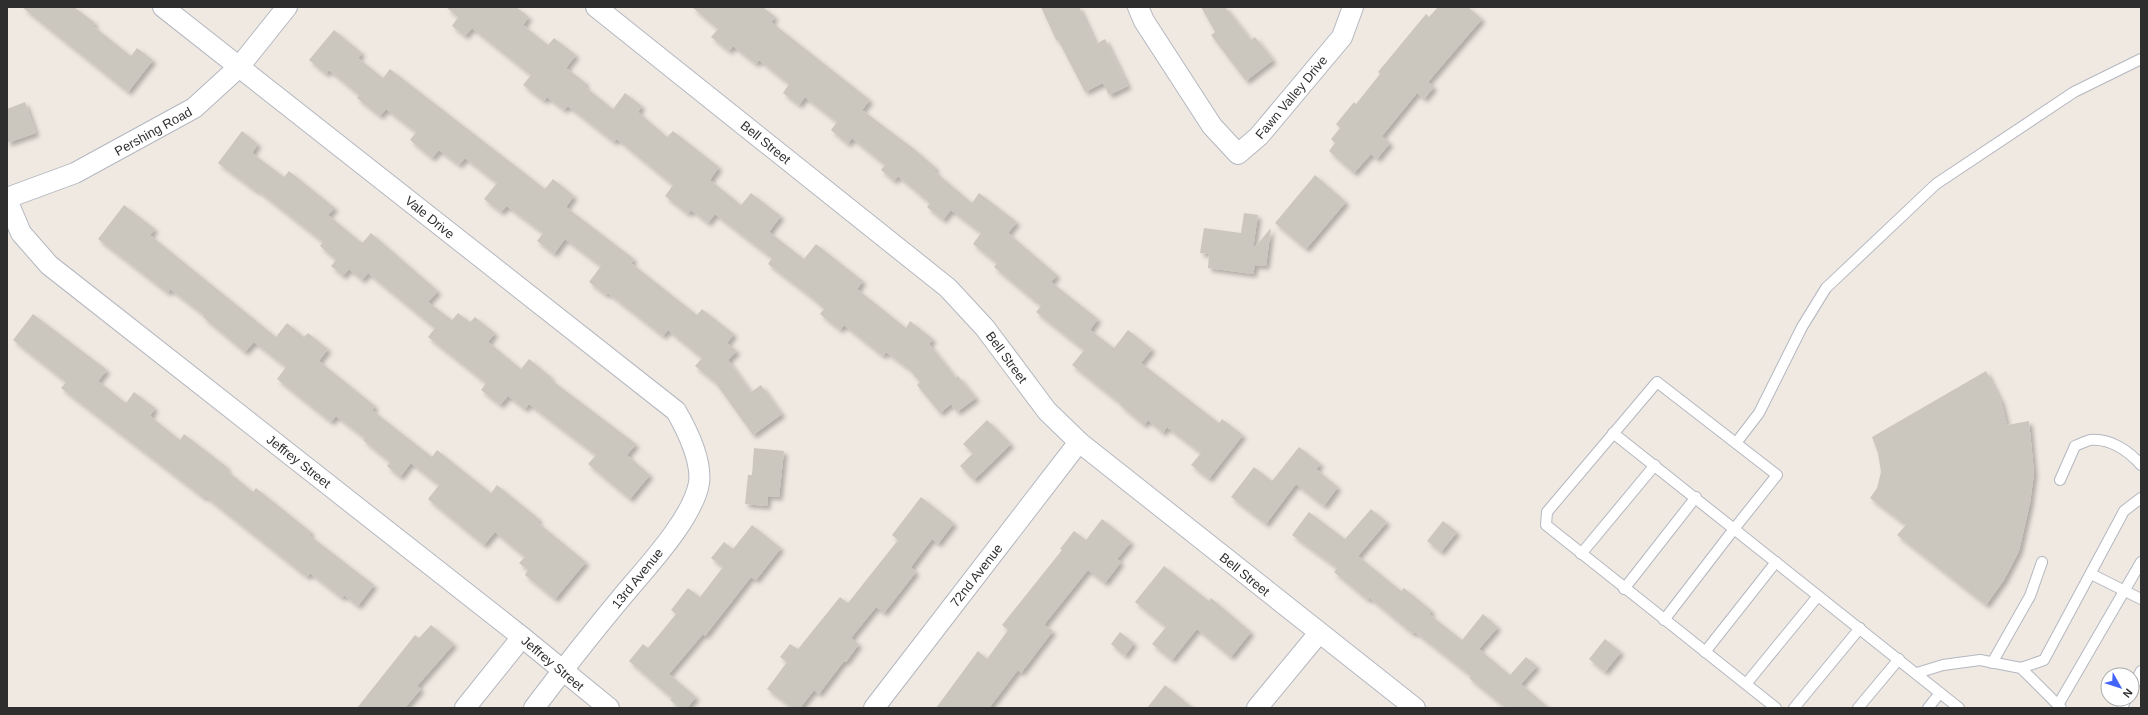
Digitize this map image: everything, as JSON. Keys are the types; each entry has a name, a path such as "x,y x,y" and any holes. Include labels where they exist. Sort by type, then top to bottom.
{"street":[{"name":"Vale Drive","path":"163,7 676,412 689,433"},
{"name":"Pershing Road","path":"7,199 76,173 194,108 239,67 287,7"},
{"name":"Bell Street","path":"596,7 948,288 985,328 1047,411 1079,442 1319,633 1416,708"},
{"name":"Fawn Valley Drive","path":"1138,7 1144,21 1212,126 1238,154 1259,136 1342,36 1354,7"},
{"name":"Jeffrey Street","path":"7,199 21,233 49,265 522,637 609,708"},
{"name":"13rd Avenue","path":"534,708 656,555 689,511 699,482 696,460 689,433"},
{"name":"72nd Avenue","path":"874,708 1079,442"},
{"path":"1257,708 1319,633"},
{"path":"465,708 522,637"}],"lane":[{"path":"1736,443 1759,413 1802,328 1826,288 1892,225 1936,184 2074,92 2141,59"},
{"path":"1664,620 1777,475 1657,382 1547,512 1546,525 1624,589 1776,708"},
{"path":"1614,433 1959,708"},
{"path":"2060,480 2076,446 2090,440 2107,441 2131,454 2141,465"},
{"path":"1581,554 1655,465"},
{"path":"1624,589 1696,497"},
{"path":"1917,673 1943,665 1980,660 2021,668 2044,660 2124,511 2141,498"},
{"path":"1705,652 1776,562"},
{"path":"1992,663 2030,596 2042,562"},
{"path":"2021,668 2060,706 2141,562"},
{"path":"2091,574 2141,599"},
{"path":"1746,684 1818,596"},
{"path":"1794,708 1860,628"},
{"path":"1858,708 1899,659"},
{"path":"1928,708 1940,692"}],"building":[{"path":"22,7 74,7 95,23 93,26 131,56 137,48 153,60 128,92"},
{"path":"446,7 516,7 529,17 523,25 548,45 554,38 576,55 566,68 586,83 584,86 613,109 625,93 642,106 638,112 667,137 673,131 719,167 710,180 741,205 751,193 781,216 769,232 804,259 816,244 863,281 857,289 906,328 910,321 933,339 929,344 956,378 958,376 976,398 957,412 951,404 940,413 917,385 920,382 909,369 886,352 883,356 844,325 840,330 820,314 824,309 815,300 768,264 772,258 715,214 708,223 691,210 688,214 665,196 673,185 617,139 614,142 568,106 564,110 547,97 544,101 523,85 531,75 472,28 465,36 452,26 458,17"},
{"path":"692,7 763,7 775,17 771,22 870,100 862,110 914,149 936,168 934,171 972,203 979,193 1017,222 1008,233 1057,275 1051,282 1098,319 1090,330 1114,348 1128,330 1152,349 1141,363 1219,423 1222,419 1243,435 1209,479 1191,465 1201,453 1167,427 1163,433 1148,420 1144,425 1120,405 1121,404 1072,365 1084,350 1036,312 1041,306 994,267 997,263 973,244 981,233 951,210 943,220 927,207 930,203 898,176 894,181 881,170 885,165 852,138 848,144 831,130 837,122 805,97 799,105 783,93 789,84 759,60 756,64 733,46 729,51 711,37 718,29"},
{"path":"1041,7 1079,7 1096,44 1105,39 1128,86 1109,95 1103,83 1085,92 1058,40 1056,40"},
{"path":"1201,7 1225,7 1251,40 1255,37 1273,60 1246,81 1211,35 1215,32"},
{"path":"1438,7 1468,7 1482,19 1428,82 1434,87 1424,99 1417,93 1382,136 1390,143 1377,159 1371,154 1354,173 1329,151 1335,143 1331,139 1340,128 1336,124 1354,102 1356,104 1380,74 1378,72 1426,14 1429,17"},
{"path":"334,30 362,53 358,58 383,78 390,69 545,189 553,179 574,196 566,207 634,259 631,263 697,315 702,309 734,334 727,343 737,351 728,360 751,392 761,385 782,414 753,435 715,382 695,366 702,358 668,330 663,336 608,293 606,295 589,282 601,266 565,239 554,254 537,241 543,233 507,206 501,212 484,199 497,183 465,158 459,165 439,150 432,158 410,140 416,132 386,109 380,116 357,98 359,95 329,70 326,74 309,60"},
{"path":"25,102 36,133 7,143 7,109"},
{"path":"242,131 258,144 252,153 284,177 289,171 335,208 328,215 362,243 371,233 438,291 428,302 452,320 458,313 470,322 475,317 495,333 488,342 521,369 529,359 551,377 550,379 636,444 627,455 650,475 630,499 588,464 596,455 529,404 525,409 508,396 500,405 481,390 486,383 428,337 435,328 368,273 362,280 349,269 343,276 331,266 336,260 320,246 323,242 257,190 256,191 218,163"},
{"path":"1315,175 1346,202 1306,249 1275,223"},
{"path":"124,205 155,229 150,235 276,337 287,323 304,337 308,333 328,349 319,361 375,406 372,410 432,457 437,450 491,493 497,485 539,519 537,522 586,562 555,599 525,575 528,570 519,563 525,557 495,532 484,545 428,499 439,485 411,463 400,477 387,466 390,462 363,440 365,438 336,416 331,422 277,379 286,367 254,342 245,352 203,317 204,315 170,289 168,293 98,239"},
{"path":"1244,213 1258,215 1253,249 1271,228 1266,266 1255,265 1253,274 1208,268 1209,254 1200,253 1204,228 1241,233"},
{"path":"33,314 107,370 98,381 126,403 134,392 155,408 150,416 180,440 184,434 227,467 226,470 253,492 256,488 311,532 309,535 374,585 358,606 344,595 342,598 310,573 307,577 205,496 204,498 61,388 66,382 13,340"},
{"path":"1986,371 2001,401 2007,425 2029,421 2034,473 2030,503 2019,551 2004,580 1986,605 1897,535 1906,525 1870,498 1877,488 1881,472 1878,453 1872,437"},
{"path":"987,420 1011,444 974,480 960,466 973,453 963,444"},
{"path":"1299,447 1321,464 1316,469 1338,487 1324,506 1296,484 1266,524 1231,497 1254,467 1272,481"},
{"path":"754,448 784,451 779,497 768,496 767,506 745,504 748,475 752,475"},
{"path":"921,497 954,523 938,544 932,539 911,567 916,572 884,613 876,607 851,638 859,644 819,694 814,690 800,708 793,708 767,689 787,662 780,657 790,644 798,649 840,597 848,603 898,540 892,535"},
{"path":"1371,509 1387,522 1358,556 1401,591 1404,588 1432,611 1429,614 1462,640 1483,614 1498,627 1479,649 1510,675 1526,657 1537,666 1521,684 1549,708 1506,708 1469,678 1471,676 1415,632 1413,634 1370,598 1368,600 1334,572 1337,568 1292,535 1309,512 1345,539"},
{"path":"1102,519 1131,542 1117,559 1121,562 1105,583 1088,570 1044,625 1053,631 1021,673 1018,670 989,708 936,708 978,651 987,659 1008,630 1002,625 1062,550 1060,549 1074,531 1086,540"},
{"path":"1443,521 1457,532 1441,552 1427,541"},
{"path":"752,525 781,548 756,580 751,577 705,636 703,634 669,674 696,697 687,708 680,708 670,700 672,698 629,661 643,644 648,648 676,614 671,610 688,588 700,597 723,567 711,558 724,542 733,549"},
{"path":"1164,566 1209,601 1211,598 1251,632 1231,657 1197,629 1172,660 1152,644 1166,627 1135,602"},
{"path":"431,625 454,644 417,686 421,689 405,708 357,708 415,635 419,638"},
{"path":"1120,632 1134,643 1125,656 1111,644"},
{"path":"1605,639 1621,652 1605,672 1589,659"},
{"path":"1165,685 1193,708 1147,708"}]}
